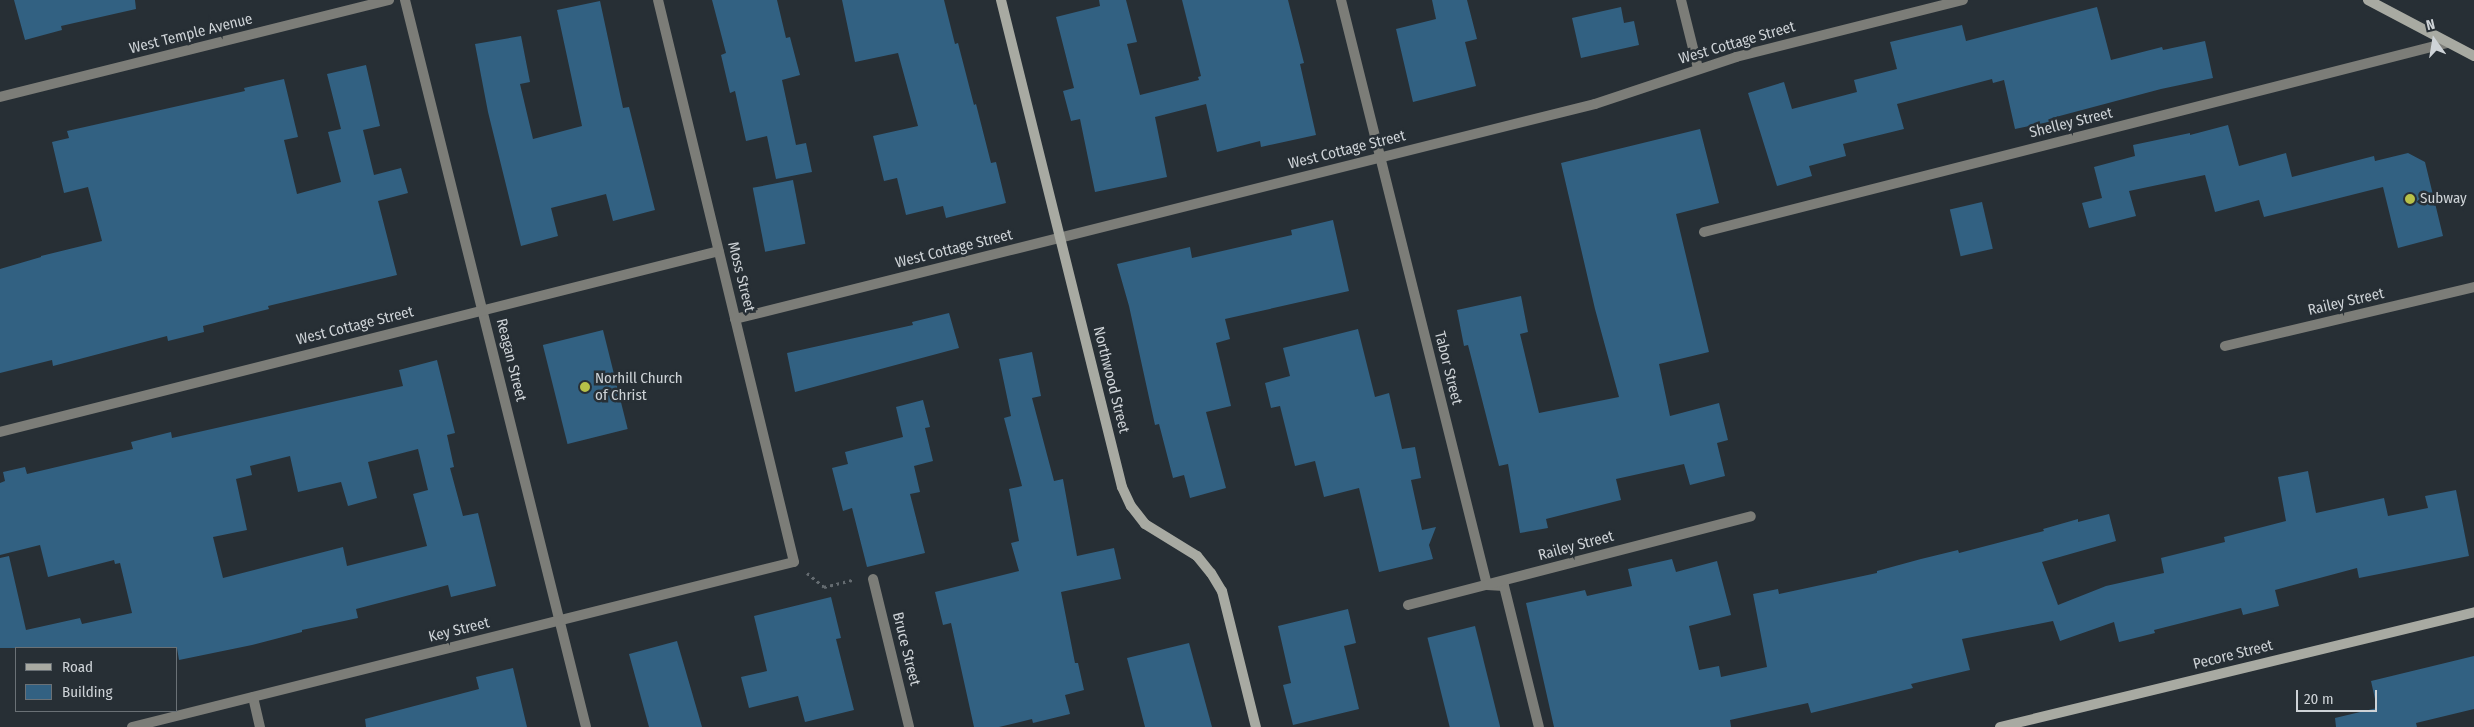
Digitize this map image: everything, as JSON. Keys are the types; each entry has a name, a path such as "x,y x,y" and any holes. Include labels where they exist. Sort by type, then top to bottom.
{"street":[{"name":"West Temple Avenue","path":"0,97 389,0"},
{"name":"Reagan Street","path":"405,0 586,727"},
{"name":"Moss Street","path":"658,0 794,562"},
{"name":"Northwood Street","path":"1001,0 1122,487 1131,506 1144,524 1196,556 1211,573 1222,592 1256,727"},
{"name":"Tabor Street","path":"1341,0 1487,585"},
{"path":"1681,0 1698,68"},
{"name":"West Cottage Street","path":"735,319 1595,104 1698,68 1964,0"},
{"path":"2368,0 2474,56"},
{"name":"Shelley Street","path":"1704,232 2447,43"},
{"name":"West Cottage Street","path":"0,432 719,251"},
{"name":"Railey Street","path":"2225,346 2474,287"},
{"name":"Railey Street","path":"1408,605 1751,516"},
{"name":"Key Street","path":"132,727 794,562"},
{"name":"Bruce Street","path":"873,579 909,727"},
{"path":"1487,585 1504,586 1540,727"},
{"name":"Pecore Street","path":"2000,727 2474,612"},
{"path":"253,697 260,727"}],"path":[{"path":"794,562 824,587 862,578 873,579"}],"building":[{"path":"14,0 135,0 136,9 61,26 62,30 25,40"},
{"path":"712,0 777,0 786,38 790,37 800,75 782,80 796,145 806,143 812,172 776,179 767,136 746,141 735,91 730,93 721,55 726,53"},
{"path":"842,0 944,0 955,44 958,43 974,105 976,104 991,163 996,162 1006,203 946,218 943,206 906,215 897,178 884,181 873,136 918,126 898,53 855,62"},
{"path":"1099,0 1126,0 1137,42 1127,44 1140,95 1199,80 1198,77 1201,76 1182,0 1288,0 1304,63 1300,64 1316,135 1261,147 1260,141 1217,152 1206,104 1155,117 1167,177 1095,192 1080,119 1071,121 1063,91 1074,88 1056,17 1100,6"},
{"path":"1432,0 1467,0 1477,39 1465,42 1476,86 1413,102 1396,29 1436,19"},
{"path":"600,1 623,108 629,107 655,210 613,221 606,194 551,208 558,236 521,246 488,112 475,44 521,36 530,82 520,84 533,139 582,126 557,10"},
{"path":"1621,7 1624,23 1634,21 1639,45 1581,58 1572,18"},
{"path":"2097,7 2111,60 2162,47 2163,50 2205,41 2213,78 2161,89 2052,118 2053,121 2015,129 2004,80 1993,83 1992,79 1897,104 1904,129 1843,144 1846,156 1809,166 1812,176 1777,186 1748,93 1784,82 1792,109 1857,92 1854,80 1897,69 1890,42 1962,25 1966,41"},
{"path":"366,65 380,126 363,130 374,175 401,168 408,193 378,201 397,275 268,306 269,309 203,326 204,332 168,341 167,336 53,366 52,360 0,373 0,269 41,256 102,241 88,187 64,193 52,142 69,138 67,131 245,91 244,88 284,79 298,137 284,140 297,194 341,182 328,132 341,129 327,74"},
{"path":"2228,125 2239,166 2286,153 2292,177 2374,156 2375,161 2408,153 2425,162 2443,236 2398,248 2383,187 2264,217 2259,200 2215,212 2205,175 2129,191 2136,216 2089,228 2082,203 2102,198 2094,167 2135,156 2133,145 2190,133 2190,135"},
{"path":"1700,129 1719,203 1676,214 1709,352 1659,364 1670,416 1719,403 1728,440 1717,443 1725,476 1690,485 1684,464 1616,479 1621,500 1546,519 1548,528 1520,533 1508,464 1499,466 1468,345 1464,346 1457,310 1521,296 1528,332 1520,334 1539,413 1619,397 1595,309 1561,163"},
{"path":"793,180 805,244 765,252 753,188"},
{"path":"1982,202 1993,249 1961,256 1950,209"},
{"path":"1333,220 1349,291 1225,319 1230,339 1216,343 1231,406 1206,412 1226,488 1190,498 1184,475 1173,478 1159,424 1155,425 1129,306 1117,264 1190,247 1192,258 1292,235 1291,230"},
{"path":"949,313 959,348 795,392 787,353 913,325 912,322"},
{"path":"1358,329 1375,397 1389,393 1402,449 1415,447 1421,478 1411,480 1422,530 1436,527 1429,545 1433,559 1379,572 1359,488 1324,497 1315,461 1295,466 1280,406 1271,408 1265,383 1290,376 1283,348"},
{"name":"Norhill Church of Christ","path":"603,330 628,429 568,444 543,345"},
{"path":"1032,352 1041,396 1032,398 1054,481 1063,479 1077,556 1114,548 1121,579 1061,592 1075,663 1078,663 1084,690 1065,695 1070,714 1033,723 1032,719 999,727 974,727 951,623 943,625 935,592 1019,571 1011,543 1019,541 1009,489 1022,486 1004,418 1011,416 999,359"},
{"path":"437,360 455,433 447,435 454,467 450,468 463,516 478,513 496,586 451,597 448,585 356,609 358,618 302,630 302,632 252,645 179,660 178,647 0,648 0,558 9,556 26,630 80,618 82,624 132,613 120,563 115,564 114,560 48,577 40,545 0,555 0,483 5,481 3,472 25,467 27,474 133,449 131,442 171,432 172,438 403,386 399,370","holes":["418,449 428,490 413,494 427,546 347,566 343,547 223,578 213,537 247,530 236,479 252,475 250,466 290,456 298,492 341,482 348,506 377,498 368,462"]},
{"path":"923,400 930,427 925,428 933,461 914,466 920,492 910,494 925,553 867,567 852,508 843,511 832,468 848,464 845,452 903,437 896,407"},
{"path":"2308,471 2316,513 2384,498 2388,516 2428,508 2425,496 2456,490 2469,556 2359,578 2357,568 2275,590 2279,606 2243,615 2241,608 2154,630 2155,633 2119,642 2114,622 2060,641 2053,621 1962,639 1970,670 1911,684 1913,688 1811,713 1808,703 1730,720 1731,727 1554,727 1526,603 1585,590 1587,596 1632,586 1628,569 1672,559 1676,572 1717,561 1731,615 1689,626 1699,670 1719,666 1721,677 1767,667 1753,594 1778,589 1779,594 1877,573 1877,571 1921,559 1958,550 1959,553 2044,531 2043,529 2078,519 2078,522 2109,514 2116,541 2042,562 2058,605 2106,586 2164,573 2161,558 2225,542 2224,537 2286,521 2278,477"},
{"path":"831,597 841,638 836,639 854,710 805,722 798,696 749,708 741,677 767,671 754,616"},
{"path":"1348,609 1356,643 1344,646 1359,709 1293,725 1283,685 1291,683 1278,626"},
{"path":"1475,626 1500,727 1450,727 1427,638"},
{"path":"677,641 702,727 649,727 629,654"},
{"path":"1189,643 1212,727 1145,727 1127,658"},
{"path":"2474,656 2474,709 2416,723 2417,727 2336,727 2335,718 2377,708 2371,681"},
{"path":"513,668 527,727 366,727 365,719 479,689 476,677"}],"place":[{"name":"Subway","path":"2410,199"},
{"name":"Norhill Church of Christ","path":"585,387"}]}
